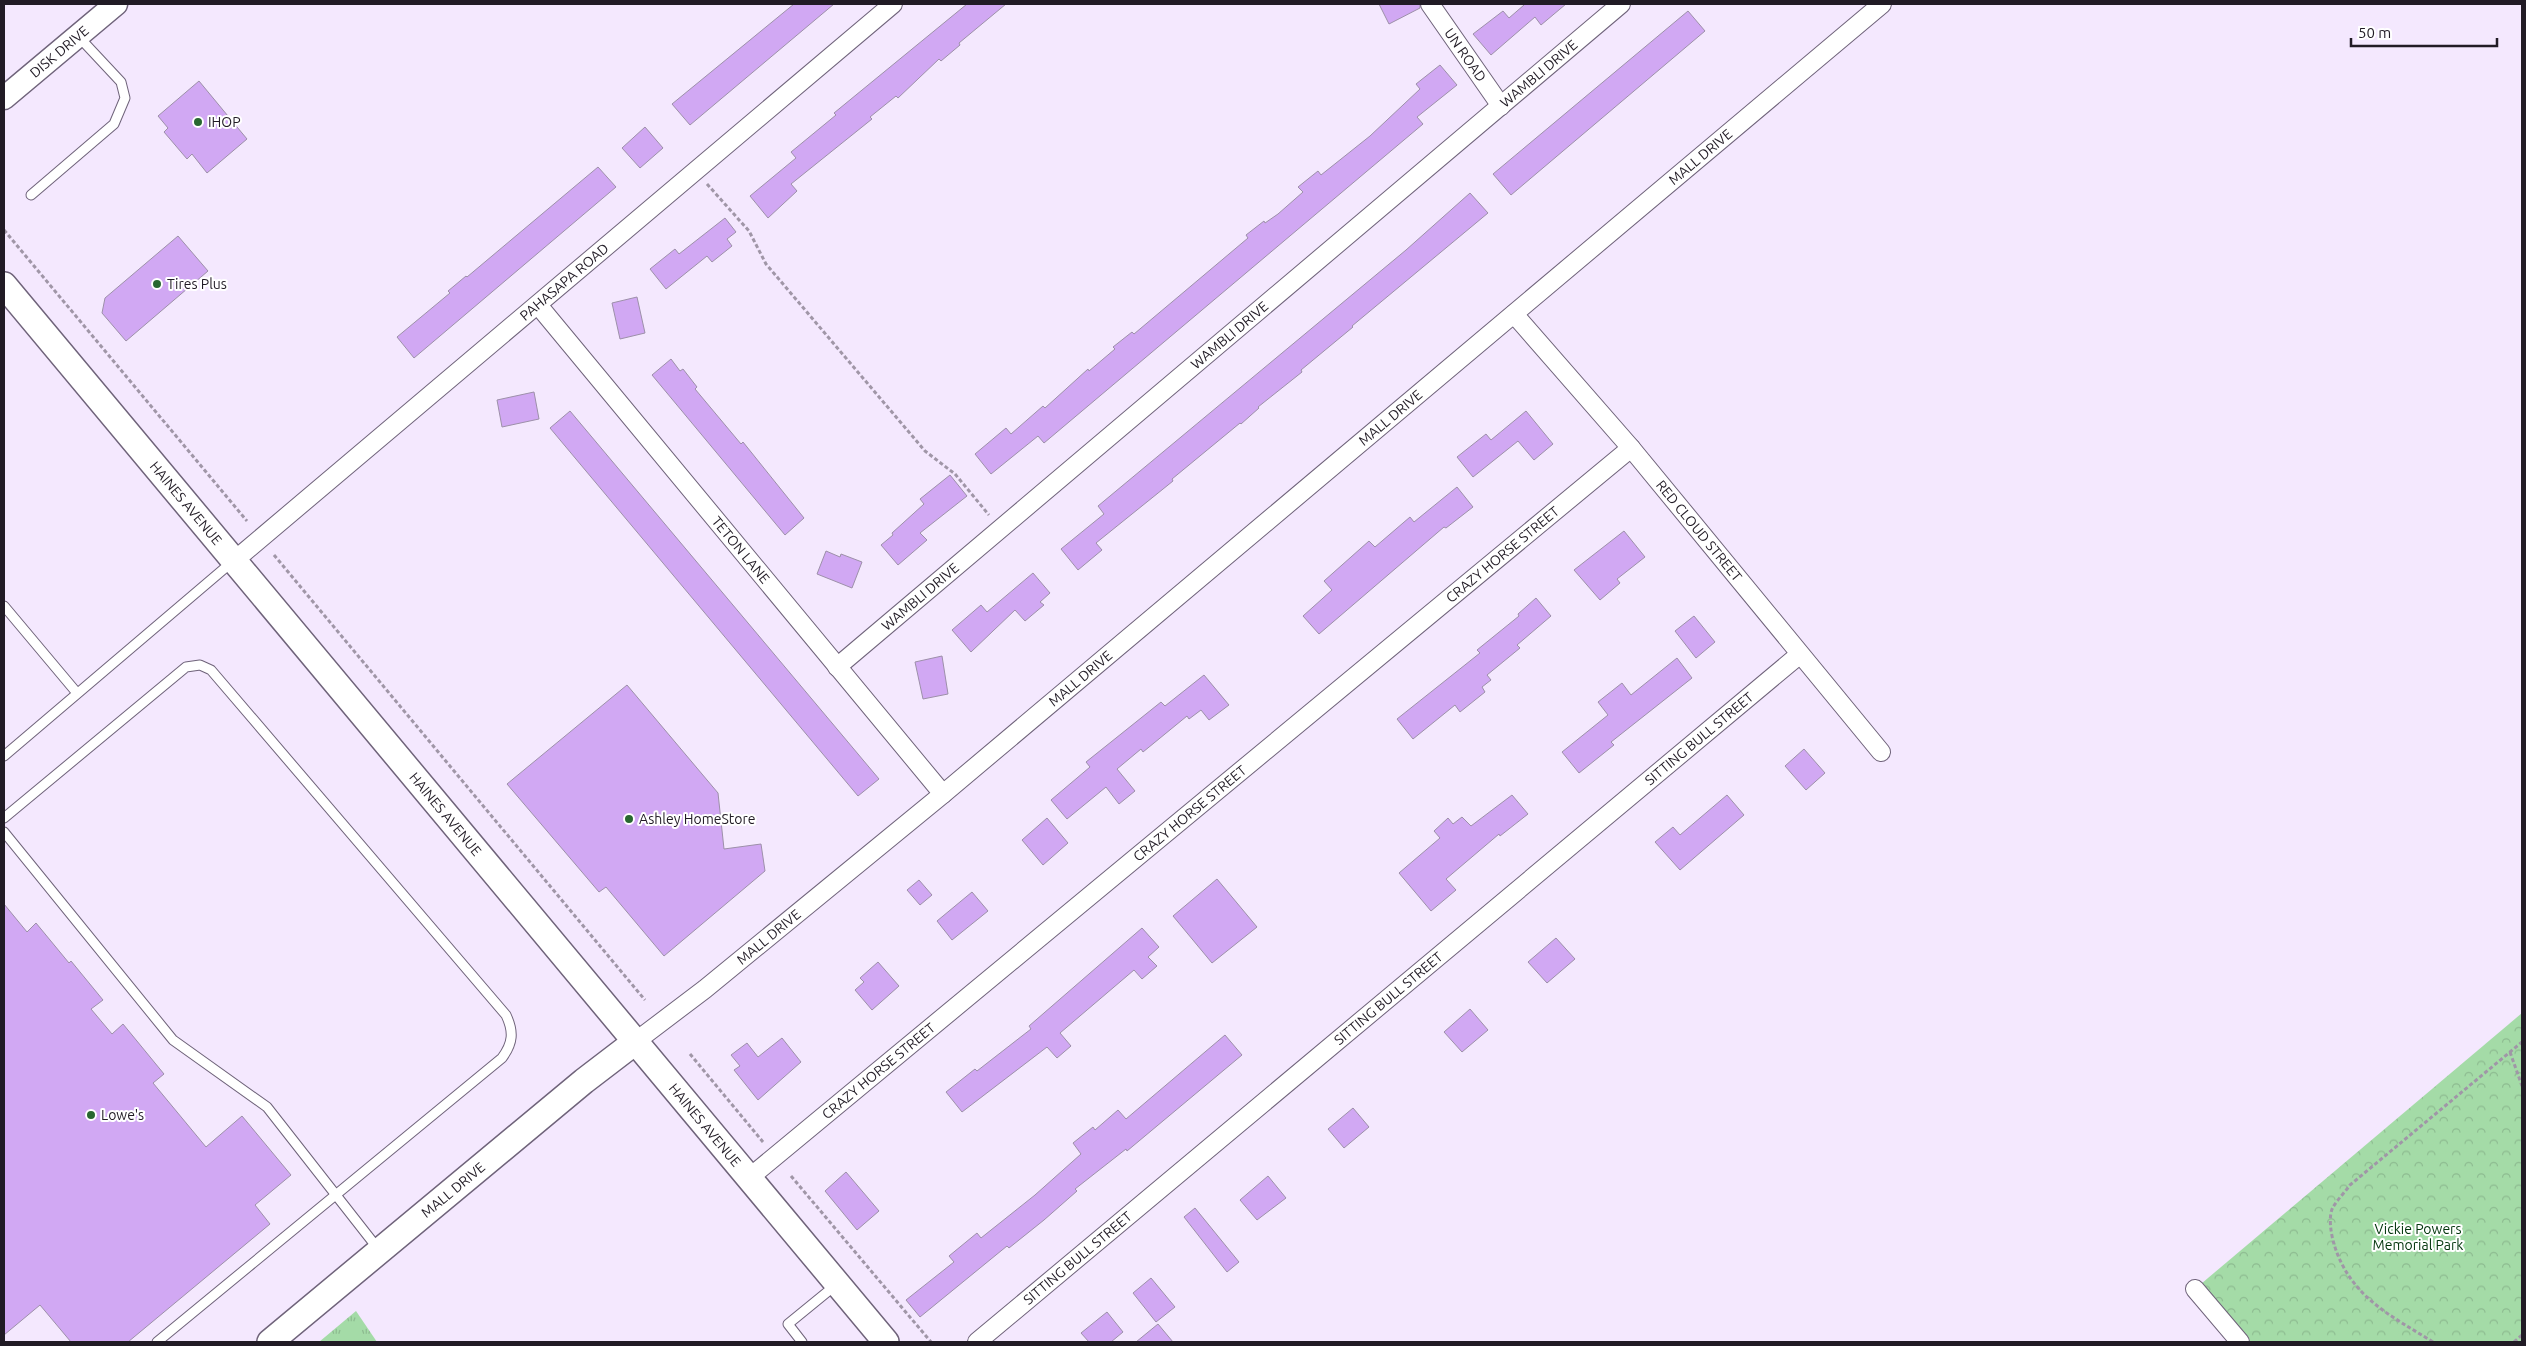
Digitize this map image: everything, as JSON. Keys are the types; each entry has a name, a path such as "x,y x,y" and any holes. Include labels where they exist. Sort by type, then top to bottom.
{"main road":[{"name":"HAINES AVENUE","path":"4,284 886,1342"},
{"name":"MALL DRIVE","path":"270,1342 577,1087 634,1042"}],"street":[{"name":"DISK DRIVE","path":"4,98 116,4"},
{"name":"PAHASAPA ROAD","path":"234,560 893,4"},
{"name":"UN ROAD","path":"1430,4 1501,106"},
{"name":"WAMBLI DRIVE","path":"837,667 1621,4"},
{"name":"MALL DRIVE","path":"634,1042 705,989 942,794 1882,4"},
{"name":"TETON LANE","path":"538,305 942,794"},
{"name":"RED CLOUD STREET","path":"1514,314 1631,448 1880,752"},
{"name":"CRAZY HORSE STREET","path":"749,1178 1631,448"},
{"name":"SITTING BULL STREET","path":"977,1342 1799,655"},
{"path":"2195,1289 2240,1342"}],"lane":[{"path":"31,195 114,124 125,98 121,82 78,36"},
{"path":"4,756 234,560"},
{"path":"4,606 77,693"},
{"path":"4,818 186,667 200,665 211,670 506,1015 513,1028 510,1046 502,1058 157,1342"},
{"path":"4,832 173,1040 267,1107 380,1251"},
{"path":"802,1342 788,1324 837,1284"}],"path":[{"path":"696,171 749,231 766,264 925,451 955,474 1001,528"},
{"path":"4,230 247,521"},
{"path":"274,555 645,1000"},
{"path":"2433,1342 2386,1312 2355,1287 2340,1263 2330,1234 2332,1208 2350,1185 2522,1042"},
{"path":"2510,1052 2522,1086"},
{"path":"690,1054 763,1142"},
{"path":"791,1176 930,1342"},
{"path":"2514,1342 2522,1335"}],"green space":[{"name":"Vickie Powers Memorial Park","path":"2522,1013 2522,1342 2240,1342 2195,1289"},
{"path":"356,1311 377,1342 319,1342"}],"building":[{"path":"794,4 834,4 690,125 672,104"},
{"path":"967,4 1006,4 959,43 960,45 941,61 939,59 898,98 896,96 870,117 872,119 791,184 797,191 768,218 750,196 796,158 791,152 836,115 834,113"},
{"path":"1379,4 1420,4 1420,8 1389,24"},
{"path":"1523,4 1566,4 1541,25 1535,17 1491,55 1473,34 1503,11 1509,18"},
{"path":"1688,11 1705,31 1511,195 1493,174"},
{"path":"1440,65 1457,85 1417,117 1423,124 1044,443 1038,436 991,474 975,454 1006,428 1011,434 1043,406 1045,408 1088,369 1089,371 1115,349 1113,347 1132,332 1134,334 1248,238 1246,235 1264,221 1265,223 1278,214 1303,192 1298,187 1318,171 1321,175 1370,136 1420,89 1416,84"},
{"name":"IHOP","path":"199,81 247,139 207,173 192,154 187,159 164,132 168,128 158,116"},
{"path":"645,127 663,148 640,168 622,148"},
{"path":"598,167 616,187 414,358 397,337 450,293 448,291"},
{"path":"1470,193 1488,213 1352,326 1241,424 1096,543 1102,550 1078,570 1061,549 1104,514 1098,506 1406,250"},
{"path":"725,218 736,232 727,239 732,246 712,262 707,256 666,289 650,269 675,249 679,254"},
{"name":"Tires Plus","path":"178,236 208,271 126,341 102,313 105,298"},
{"path":"637,297 645,333 620,339 612,303"},
{"path":"671,359 680,371 683,369 697,387 695,389 741,444 743,442 804,518 785,535 652,375"},
{"path":"534,392 539,419 502,427 497,400"},
{"path":"570,411 879,779 858,796 550,428"},
{"path":"1526,411 1553,444 1534,460 1518,441 1473,477 1457,457 1486,434 1491,440"},
{"path":"950,475 967,496 920,533 927,540 898,565 881,545 924,504 920,499"},
{"path":"1457,487 1473,507 1446,528 1444,527 1319,634 1303,616 1332,590 1324,581 1369,541 1375,547 1410,517 1414,522"},
{"path":"1624,531 1645,557 1617,579 1620,583 1600,600 1574,570"},
{"path":"826,551 840,557 841,554 862,562 852,588 817,574"},
{"path":"1033,573 1050,593 1040,602 1044,605 1025,621 1015,610 971,652 952,630 981,605 987,612"},
{"path":"1536,598 1551,616 1517,645 1520,648 1487,675 1491,680 1482,687 1485,692 1460,712 1455,705 1413,739 1397,719 1480,653 1477,650 1519,616 1518,614"},
{"path":"1694,616 1715,642 1696,658 1675,631"},
{"path":"942,656 948,694 923,699 915,662"},
{"path":"1677,658 1692,678 1611,742 1614,745 1579,773 1562,752 1608,715 1598,702 1622,683 1631,695"},
{"path":"1204,675 1229,705 1209,720 1201,710 1189,719 1187,716 1143,752 1141,749 1117,769 1135,791 1119,804 1106,787 1067,819 1051,800 1090,767 1086,762 1161,702 1165,706"},
{"name":"Ashley HomeStore","path":"627,685 718,793 724,849 761,844 765,871 664,956 606,887 599,892 507,784"},
{"path":"1804,749 1825,773 1806,790 1785,766"},
{"path":"1512,795 1528,814 1500,836 1499,834 1446,879 1456,890 1431,911 1399,873 1440,838 1434,831 1448,818 1453,824 1462,817 1471,826"},
{"path":"1727,795 1744,815 1680,870 1655,842 1673,827 1680,835"},
{"path":"1047,818 1068,843 1043,865 1022,840"},
{"path":"1217,879 1257,927 1212,963 1173,916"},
{"path":"919,880 932,895 920,905 907,890"},
{"path":"972,892 988,911 952,940 937,921"},
{"name":"Lowe's","path":"4,904 27,932 36,923 69,963 71,961 103,1000 91,1009 112,1034 123,1024 164,1074 153,1083 206,1147 242,1116 291,1175 255,1205 270,1224 128,1342 71,1342 40,1305 4,1335"},
{"path":"1142,928 1159,947 1148,957 1157,966 1142,979 1134,970 1060,1033 1071,1046 1057,1058 1047,1047 962,1112 946,1092 975,1069 977,1071 1031,1029 1029,1026"},
{"path":"1556,938 1575,959 1547,983 1528,962"},
{"path":"878,962 899,986 872,1010 855,990 864,982 860,978"},
{"path":"1470,1009 1488,1030 1462,1052 1444,1032"},
{"path":"1225,1035 1242,1055 1127,1151 1126,1149 1075,1189 1077,1191 1044,1220 1009,1248 1007,1246 920,1317 906,1300 954,1262 949,1256 977,1233 981,1238 1035,1195 1081,1154 1073,1143 1093,1127 1095,1130 1118,1110 1126,1119"},
{"path":"782,1038 801,1062 758,1100 734,1070 740,1066 731,1055 747,1043 758,1057"},
{"path":"1353,1108 1369,1127 1344,1148 1328,1129"},
{"path":"846,1172 879,1211 857,1230 825,1191"},
{"path":"1268,1176 1286,1198 1257,1220 1240,1200"},
{"path":"1195,1208 1239,1262 1227,1272 1184,1217"},
{"path":"1151,1278 1175,1307 1156,1322 1133,1293"},
{"path":"1107,1312 1123,1332 1111,1342 1089,1342 1081,1333"},
{"path":"1158,1324 1173,1342 1136,1342"}],"place":[{"name":"IHOP","path":"198,122"},
{"name":"Tires Plus","path":"157,284"},
{"name":"Ashley HomeStore","path":"629,819"},
{"name":"Lowe's","path":"91,1115"}]}
